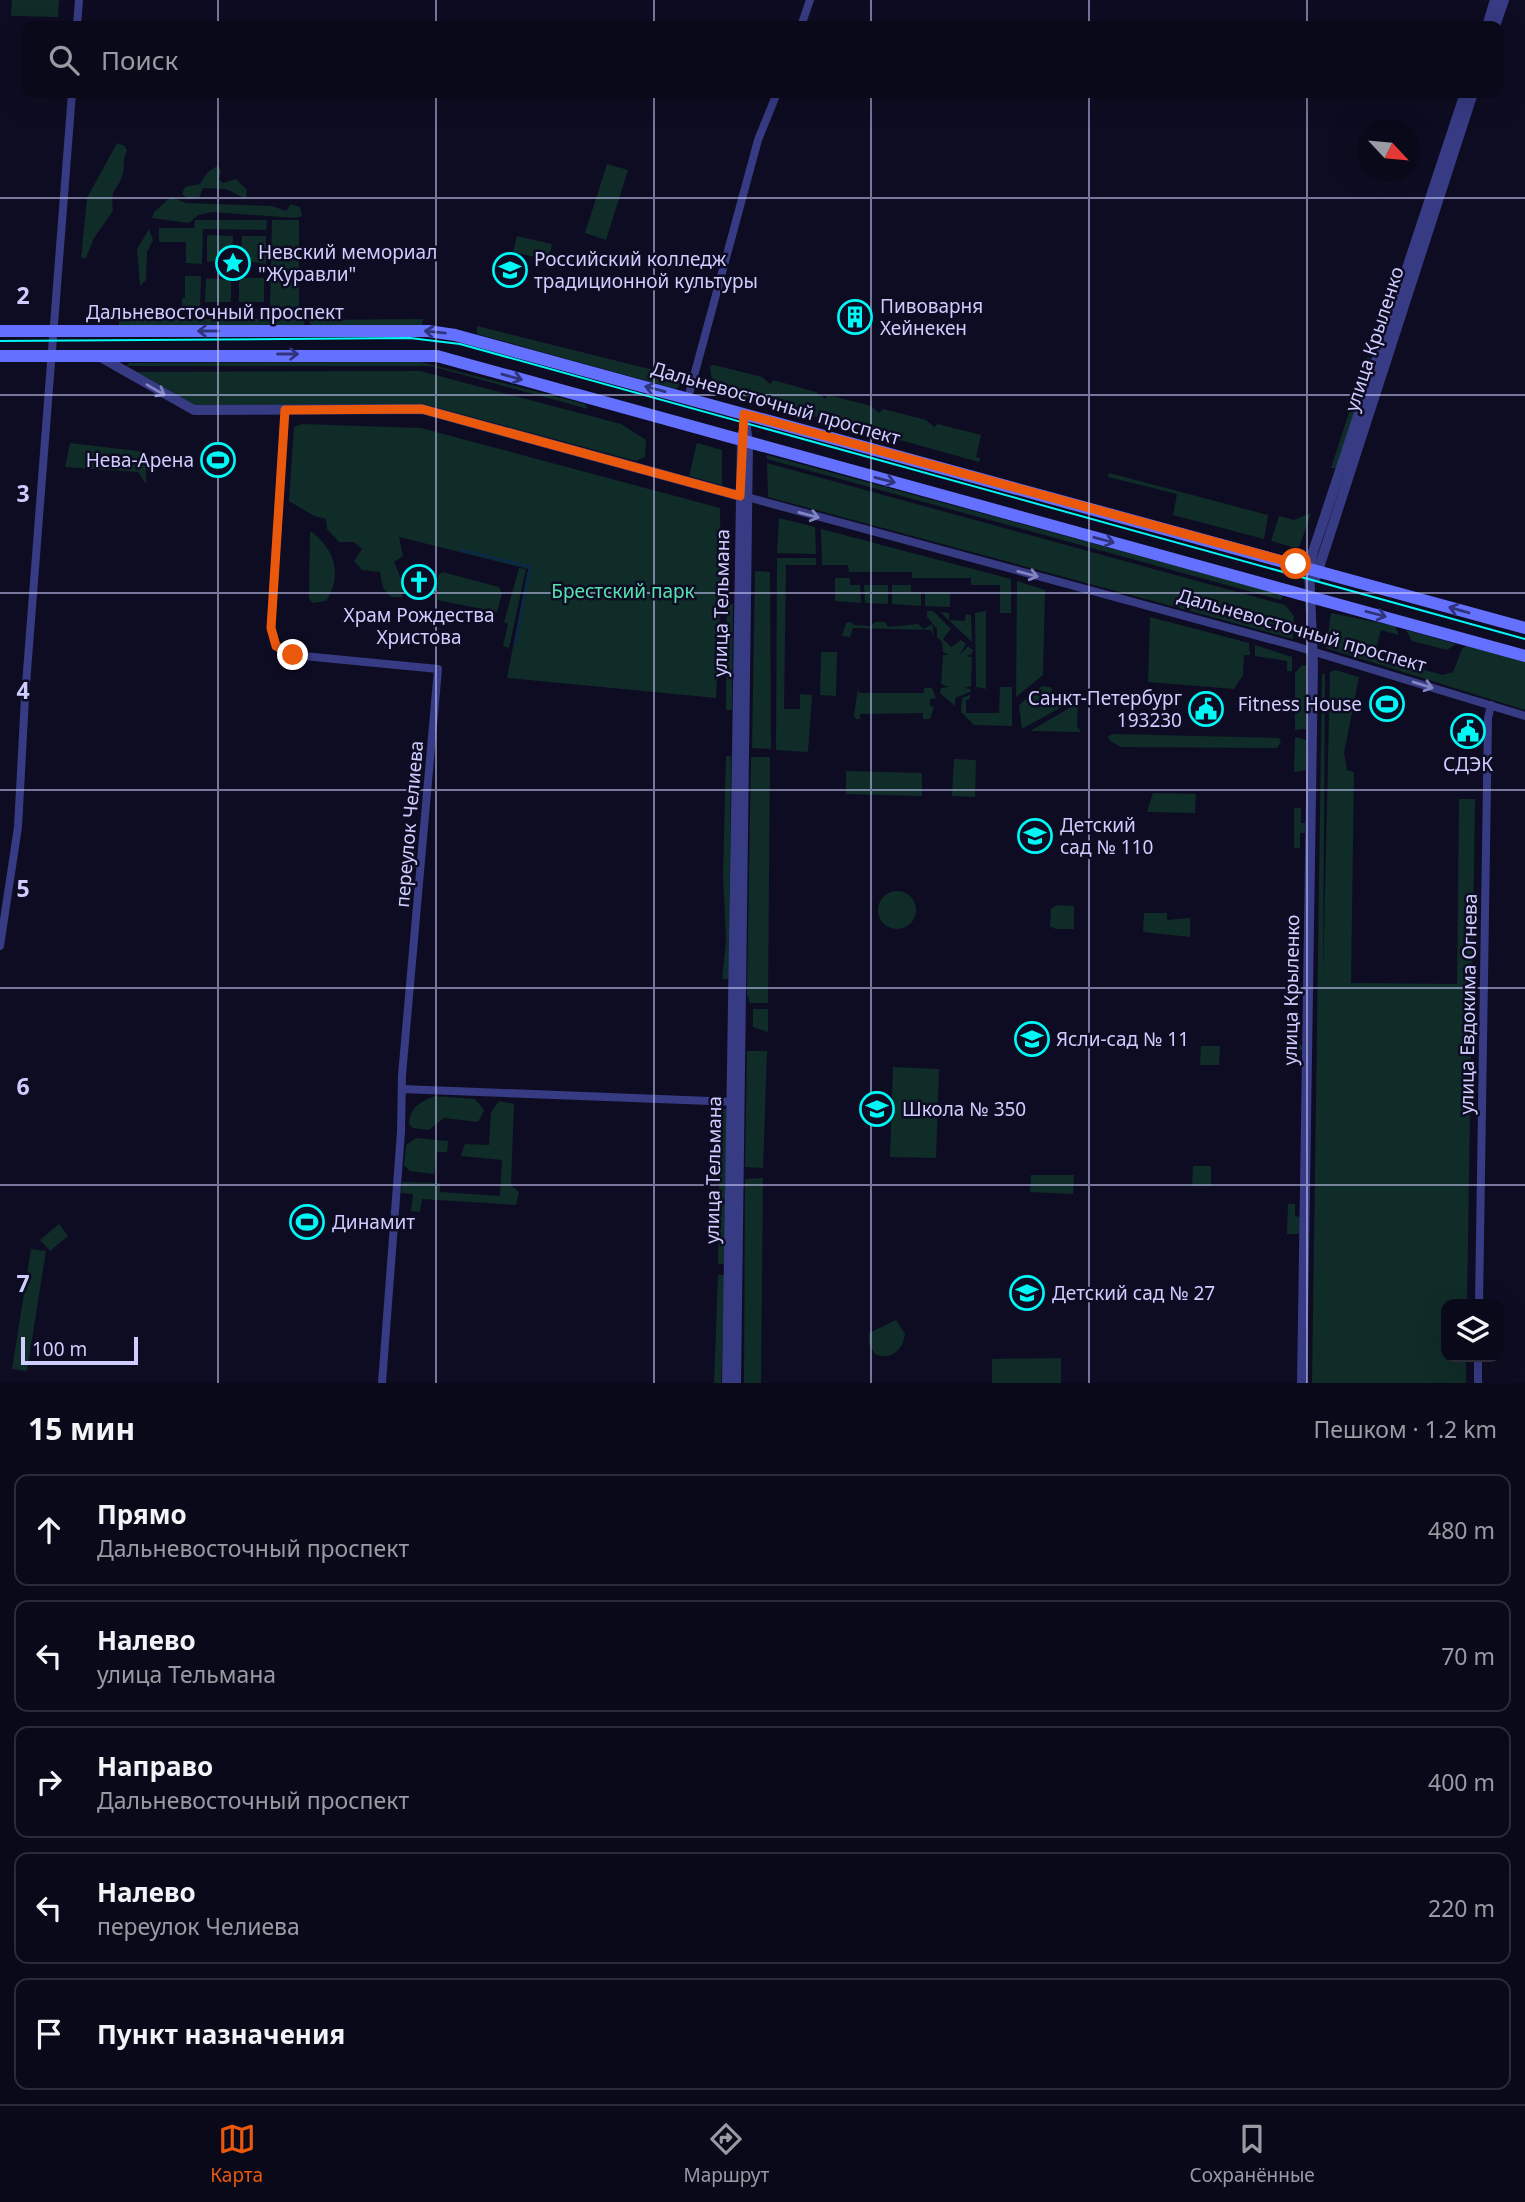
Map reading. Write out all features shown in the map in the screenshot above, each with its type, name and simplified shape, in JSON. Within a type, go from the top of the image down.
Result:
[{"type":"main road","name":"Дальневосточный проспект","points":[[0,331],[428,331],[470,338],[1525,628]]},
{"type":"main road","name":"Дальневосточный проспект","points":[[0,356],[423,354],[1525,656]]},
{"type":"street","points":[[77,21],[79,0]]},
{"type":"street","points":[[803,21],[810,0]]},
{"type":"street","points":[[1489,21],[1495,0]]},
{"type":"street","points":[[1497,21],[1504,0]]},
{"type":"street","points":[[0,946],[18,827],[24,697],[72,98]]},
{"type":"street","points":[[688,398],[755,150],[775,98]]},
{"type":"street","name":"улица Крыленко","points":[[1302,1383],[1310,597],[1314,570],[1463,98]]},
{"type":"street","name":"улица Крыленко","points":[[1314,570],[1471,98]]},
{"type":"street","name":"Дальневосточный проспект","points":[[97,355],[194,410],[422,409],[1311,650],[1525,716]]},
{"type":"street","name":"переулок Челиева","points":[[285,410],[271,628],[276,646],[293,655],[438,669],[402,1089],[382,1383]]},
{"type":"street","name":"улица Тельмана","points":[[736,1383],[736,1102],[744,414]]},
{"type":"street","name":"улица Евдокима Огнева","points":[[1479,1299],[1488,718],[1491,705]]},
{"type":"street","points":[[402,1089],[736,1102]]},
{"type":"street","name":"улица Тельмана","points":[[727,1383],[736,1102]]},
{"type":"street","points":[[1478,1362],[1478,1383]]},
{"type":"green space","points":[[12,0],[59,0],[58,17],[11,16]]},
{"type":"green space","points":[[117,143],[125,146],[127,151],[123,173],[114,193],[113,211],[94,238],[86,258],[81,258],[87,198]]},
{"type":"green space","points":[[607,164],[628,170],[606,240],[585,233]]},
{"type":"green space","points":[[217,166],[221,170],[219,180],[223,183],[236,179],[247,190],[246,199],[226,189],[203,188],[199,198],[188,199],[182,194],[185,187],[200,184],[208,172]]},
{"type":"green space","points":[[171,197],[186,203],[272,206],[286,211],[291,204],[300,207],[302,216],[296,218],[212,212],[198,215],[189,223],[152,218],[154,212]]},
{"type":"green space","points":[[195,220],[267,220],[266,230],[203,229],[202,264],[186,263],[186,242],[159,242],[159,228],[194,228]]},
{"type":"green space","points":[[272,220],[299,220],[299,307],[270,307]]},
{"type":"green space","points":[[149,229],[153,240],[147,252],[146,280],[140,286],[137,249]]},
{"type":"green space","points":[[207,235],[233,236],[232,260],[207,262]]},
{"type":"green space","points":[[242,236],[266,236],[266,264],[241,260]]},
{"type":"green space","points":[[517,236],[552,244],[548,260],[513,252]]},
{"type":"green space","points":[[185,276],[201,276],[200,306],[182,306],[182,298],[185,298]]},
{"type":"green space","points":[[206,278],[231,280],[231,302],[205,302]]},
{"type":"green space","points":[[243,278],[264,278],[264,302],[239,302],[239,281]]},
{"type":"green space","points":[[119,319],[305,319],[304,325],[119,325]]},
{"type":"green space","points":[[423,319],[422,325],[311,325],[309,322],[309,320]]},
{"type":"green space","points":[[477,326],[686,378],[676,389],[477,334]]},
{"type":"green space","points":[[1367,357],[1372,359],[1337,468],[1331,468]]},
{"type":"green space","points":[[421,362],[585,404],[588,409],[431,366],[126,366],[129,363]]},
{"type":"green space","points":[[710,366],[762,377],[770,384],[773,380],[816,392],[825,399],[828,395],[871,406],[879,413],[883,409],[926,420],[934,427],[938,424],[981,435],[976,457],[980,458],[979,462],[720,390],[712,382]]},
{"type":"green space","points":[[420,371],[621,424],[646,440],[645,457],[636,461],[424,404],[195,405],[137,372]]},
{"type":"green space","name":"Брестский парк","points":[[302,424],[421,428],[720,508],[721,589],[716,698],[507,678],[528,569],[399,537],[403,556],[394,562],[403,583],[402,597],[391,597],[383,588],[380,572],[362,570],[354,561],[362,549],[354,542],[339,542],[327,529],[326,519],[314,516],[289,501],[294,427]]},
{"type":"green space","points":[[70,443],[146,452],[146,484],[138,472],[65,467]]},
{"type":"green space","points":[[697,443],[722,450],[722,485],[689,476]]},
{"type":"green space","points":[[767,455],[1283,595],[1281,600],[767,459]]},
{"type":"green space","points":[[767,463],[1285,605],[1294,616],[1293,639],[768,497]]},
{"type":"green space","points":[[1109,473],[1268,515],[1264,539],[1173,515],[1177,494],[1108,477]]},
{"type":"green space","points":[[1311,513],[1300,545],[1296,548],[1271,541],[1279,516],[1294,520]]},
{"type":"green space","points":[[779,518],[815,527],[816,554],[777,553]]},
{"type":"green space","points":[[821,529],[1011,579],[1011,613],[1000,613],[1000,585],[971,585],[971,578],[912,578],[912,572],[849,572],[848,565],[822,565]]},
{"type":"green space","points":[[310,531],[331,554],[335,572],[331,592],[326,601],[313,603],[309,599]]},
{"type":"green space","points":[[777,558],[816,558],[816,565],[786,565],[784,709],[800,709],[800,694],[812,695],[808,752],[776,750]]},
{"type":"green space","points":[[519,568],[526,569],[509,648],[503,646],[508,624],[504,622]]},
{"type":"green space","points":[[755,571],[770,572],[771,749],[752,748]]},
{"type":"green space","points":[[442,572],[499,587],[502,594],[497,612],[437,600],[438,576]]},
{"type":"green space","points":[[835,578],[850,578],[850,585],[860,585],[861,603],[835,601]]},
{"type":"green space","points":[[1017,581],[1045,590],[1043,675],[1016,697]]},
{"type":"green space","points":[[864,585],[888,585],[888,604],[865,603]]},
{"type":"green space","points":[[892,585],[911,585],[911,592],[921,592],[921,606],[892,604]]},
{"type":"green space","points":[[925,592],[950,592],[950,607],[925,606]]},
{"type":"green space","points":[[727,604],[733,604],[732,710],[726,710]]},
{"type":"green space","points":[[927,611],[933,611],[951,629],[943,639],[951,647],[961,640],[966,644],[959,656],[968,646],[973,650],[972,654],[966,656],[972,657],[971,686],[964,688],[971,689],[970,692],[955,698],[955,706],[940,693],[941,688],[949,687],[941,684],[943,655],[949,655],[943,652],[937,629],[927,617]]},
{"type":"green space","points":[[986,611],[986,689],[976,687],[975,613]]},
{"type":"green space","points":[[940,612],[949,613],[949,620],[965,621],[966,614],[971,615],[972,642]]},
{"type":"green space","points":[[1331,613],[1395,626],[1399,635],[1381,630],[1374,656],[1443,675],[1453,672],[1462,649],[1466,646],[1525,662],[1525,710],[1326,648]]},
{"type":"green space","points":[[1150,617],[1249,643],[1250,655],[1244,655],[1243,675],[1234,689],[1148,682]]},
{"type":"green space","points":[[851,622],[854,625],[871,626],[875,622],[885,622],[888,627],[918,624],[924,629],[932,624],[934,636],[931,630],[853,628],[850,637],[842,636],[846,623]]},
{"type":"green space","points":[[1406,630],[1456,644],[1447,650],[1412,641]]},
{"type":"green space","points":[[1255,645],[1292,657],[1292,671],[1287,671],[1287,661],[1255,656]]},
{"type":"green space","points":[[821,652],[837,652],[836,696],[820,695]]},
{"type":"green space","points":[[1302,665],[1307,666],[1306,729],[1295,730],[1295,673]]},
{"type":"green space","points":[[1335,670],[1359,677],[1344,753],[1347,770],[1354,772],[1351,983],[1457,984],[1459,799],[1475,799],[1467,1299],[1441,1299],[1441,1362],[1466,1362],[1466,1383],[1312,1383],[1322,674],[1325,674],[1323,980],[1330,672]]},
{"type":"green space","points":[[1042,686],[1051,687],[1052,692],[1068,694],[1069,700],[1074,700],[1022,729],[1019,705]]},
{"type":"green space","points":[[1000,687],[1012,687],[1012,726],[974,725],[961,712],[962,698],[970,695],[970,699],[966,700],[966,713],[999,713]]},
{"type":"green space","points":[[858,688],[859,693],[924,693],[924,688],[932,688],[936,698],[930,699],[930,706],[934,707],[930,719],[923,719],[923,713],[860,714],[860,719],[856,719],[854,715]]},
{"type":"green space","points":[[1078,703],[1077,726],[1081,732],[1030,731]]},
{"type":"green space","points":[[1108,736],[1279,738],[1281,742],[1277,748],[1121,747],[1110,741]]},
{"type":"green space","points":[[1295,737],[1306,740],[1306,770],[1294,772]]},
{"type":"green space","points":[[726,756],[731,756],[729,979],[722,979],[726,941],[723,874]]},
{"type":"green space","points":[[751,757],[770,757],[768,1003],[750,1003],[747,994]]},
{"type":"green space","points":[[954,759],[976,760],[975,797],[952,796]]},
{"type":"green space","points":[[846,771],[922,773],[922,796],[846,794]]},
{"type":"green space","points":[[1153,793],[1196,794],[1195,813],[1147,812]]},
{"type":"green space","points":[[1294,808],[1301,808],[1301,823],[1305,823],[1305,833],[1300,833],[1300,848],[1294,848]]},
{"type":"green space","points":[[897,891],[910,897],[916,910],[910,923],[897,929],[884,923],[878,910],[884,897]]},
{"type":"green space","points":[[1057,905],[1074,906],[1074,929],[1056,929],[1050,926],[1051,909]]},
{"type":"green space","points":[[1144,913],[1167,913],[1167,920],[1190,918],[1190,937],[1143,932]]},
{"type":"green space","points":[[753,1009],[768,1009],[768,1032],[753,1027]]},
{"type":"green space","points":[[1290,1026],[1298,1026],[1298,1044],[1302,1045],[1302,1050],[1297,1051],[1297,1064],[1290,1064]]},
{"type":"green space","points":[[1201,1046],[1220,1046],[1219,1065],[1200,1065]]},
{"type":"green space","points":[[747,1051],[767,1051],[763,1168],[745,1167]]},
{"type":"green space","points":[[893,1067],[939,1069],[936,1158],[890,1157]]},
{"type":"green space","points":[[435,1096],[475,1099],[484,1110],[478,1122],[444,1118],[429,1130],[413,1128],[409,1124],[414,1109]]},
{"type":"green space","points":[[499,1101],[514,1104],[511,1185],[519,1192],[516,1205],[422,1199],[420,1212],[411,1211],[413,1194],[401,1193],[402,1182],[440,1183],[440,1192],[500,1196],[502,1160],[461,1156],[465,1144],[489,1145],[491,1112]]},
{"type":"green space","points":[[720,1106],[727,1110],[725,1264],[718,1264]]},
{"type":"green space","points":[[416,1138],[448,1141],[447,1152],[437,1152],[434,1174],[410,1171],[404,1165],[406,1145]]},
{"type":"green space","points":[[1193,1166],[1211,1166],[1211,1186],[1192,1186]]},
{"type":"green space","points":[[1031,1175],[1074,1175],[1073,1194],[1030,1192]]},
{"type":"green space","points":[[763,1178],[761,1383],[744,1383],[745,1179]]},
{"type":"green space","points":[[1288,1204],[1295,1204],[1295,1216],[1300,1217],[1299,1234],[1287,1234]]},
{"type":"green space","points":[[59,1224],[68,1236],[50,1251],[40,1240]]},
{"type":"green space","points":[[31,1249],[46,1251],[27,1371],[12,1369]]},
{"type":"green space","points":[[718,1275],[725,1275],[721,1383],[714,1383]]},
{"type":"green space","points":[[896,1320],[905,1334],[902,1345],[891,1355],[875,1354],[869,1344],[869,1333]]},
{"type":"green space","points":[[1061,1358],[1061,1383],[992,1383],[992,1359]]},
{"type":"waterway","points":[[461,550],[530,567],[515,645]]},
{"type":"tram line","points":[[0,341],[410,338],[460,344],[1525,639]]},
{"type":"place","name":"Невский мемориал \"Журавли\"","points":[[233,263]]},
{"type":"place","name":"Российский колледж традиционной культуры","points":[[510,270]]},
{"type":"place","name":"Пивоварня Хейнекен","points":[[855,317]]},
{"type":"place","name":"Нева-Арена","points":[[218,460]]},
{"type":"place","name":"Храм Рождества Христова","points":[[419,582]]},
{"type":"place","name":"Fitness House","points":[[1387,704]]},
{"type":"place","name":"Санкт-Петербург 193230","points":[[1206,709]]},
{"type":"place","name":"СДЭК","points":[[1468,731]]},
{"type":"place","name":"Детский сад № 110","points":[[1035,836]]},
{"type":"place","name":"Ясли-сад № 11","points":[[1032,1039]]},
{"type":"place","name":"Школа № 350","points":[[877,1109]]},
{"type":"place","name":"Динамит","points":[[307,1222]]},
{"type":"place","name":"Детский сад № 27","points":[[1027,1293]]},
{"type":"route","points":[[293,655],[276,646],[271,628],[285,410],[422,409],[740,496],[744,414],[1296,564]]}]
